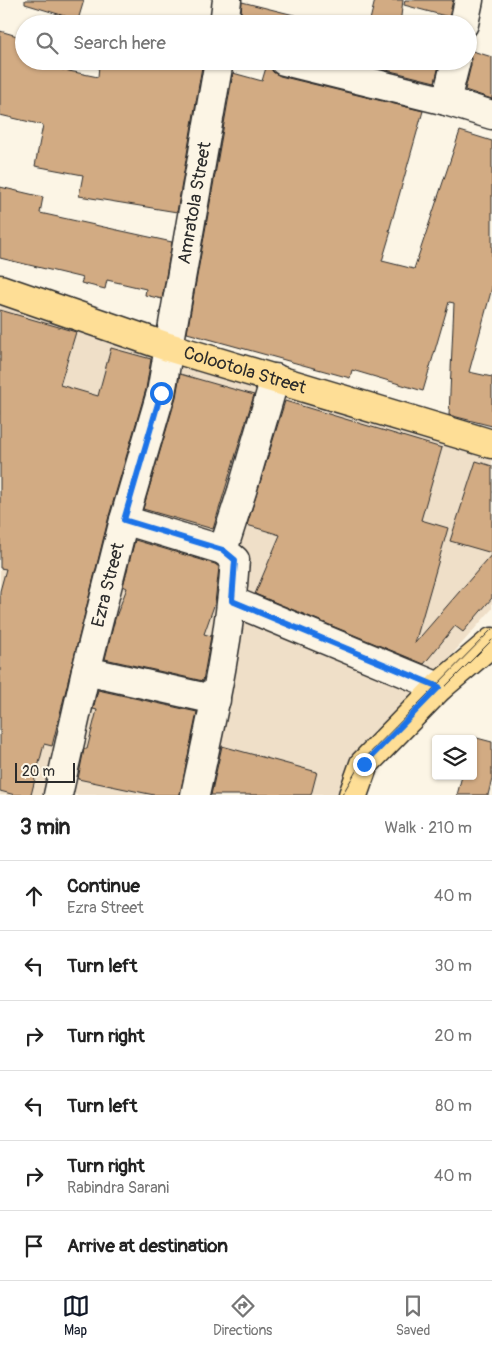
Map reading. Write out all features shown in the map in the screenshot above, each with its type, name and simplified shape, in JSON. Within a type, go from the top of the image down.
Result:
[{"type":"main road","name":"Colootola Street","points":[[0,289],[168,347],[492,444]]},
{"type":"main road","points":[[353,795],[364,764],[439,687],[492,642]]},
{"type":"street","points":[[225,15],[227,0]]},
{"type":"street","points":[[466,15],[469,0]]},
{"type":"street","name":"Amratola Street","points":[[168,347],[217,70]]},
{"type":"street","points":[[320,70],[492,115]]},
{"type":"street","points":[[446,102],[454,70]]},
{"type":"street","name":"Ezra Street","points":[[58,795],[86,671],[124,520],[161,393],[168,347]]},
{"type":"street","points":[[223,550],[275,378]]},
{"type":"street","points":[[124,520],[223,550],[235,560],[232,601],[216,700],[195,795]]},
{"type":"street","points":[[232,601],[439,687]]},
{"type":"street","points":[[86,671],[216,700]]},
{"type":"shaded area","points":[[0,304],[492,455],[492,609],[372,746],[356,795],[0,795]]},
{"type":"building","points":[[25,0],[84,0],[80,15],[61,15],[25,4]]},
{"type":"building","points":[[375,0],[403,0],[401,15],[371,15]]},
{"type":"building","points":[[405,0],[453,0],[449,15],[442,15],[404,5]]},
{"type":"building","points":[[242,2],[294,15],[241,15]]},
{"type":"building","points":[[0,31],[15,35],[15,70],[64,70],[98,77],[99,70],[201,70],[177,212],[79,196],[83,175],[35,166],[43,125],[0,115]]},
{"type":"building","points":[[477,52],[492,57],[492,99],[465,90],[470,70],[477,70]]},
{"type":"building","points":[[265,70],[272,70],[280,76],[423,111],[382,261],[414,269],[460,131],[492,141],[492,288],[469,372],[492,377],[492,426],[449,415],[454,303],[449,302],[423,391],[352,370],[350,378],[187,333],[233,73],[262,81]]},
{"type":"building","points":[[386,70],[438,70],[435,82]]},
{"type":"building","points":[[0,187],[43,197],[40,213],[172,242],[162,299],[145,295],[146,289],[107,280],[105,289],[81,283],[83,278],[0,258]]},
{"type":"building","points":[[0,310],[76,332],[60,385],[98,396],[111,348],[151,359],[146,389],[109,516],[52,746],[44,744],[31,795],[15,795],[0,791],[0,591],[6,569],[0,568]]},
{"type":"building","points":[[180,374],[254,395],[213,529],[143,509],[176,397]]},
{"type":"building","points":[[285,401],[442,448],[421,520],[448,528],[415,643],[492,554],[492,598],[463,632],[455,626],[424,664],[255,594],[280,535],[247,525]]},
{"type":"building","points":[[476,461],[492,466],[492,553],[450,541]]},
{"type":"building","points":[[135,540],[215,564],[219,567],[215,603],[204,634],[211,636],[203,681],[105,659],[115,619],[127,588],[123,586]]},
{"type":"building","points":[[98,690],[197,712],[180,795],[154,795],[78,779],[84,749],[87,749],[97,710],[93,709]]},
{"type":"building","points":[[477,738],[492,742],[492,779],[488,795],[457,795],[461,780],[477,780]]},
{"type":"building","points":[[222,746],[317,772],[311,795],[211,795]]},
{"type":"tram line","points":[[342,795],[362,761],[492,629]]},
{"type":"tram line","points":[[446,686],[492,640]]},
{"type":"route","points":[[161,393],[124,520],[223,550],[235,560],[232,601],[439,687],[364,764]]}]
